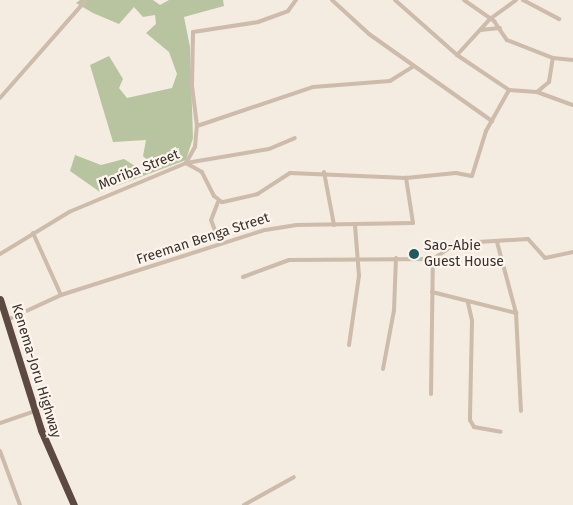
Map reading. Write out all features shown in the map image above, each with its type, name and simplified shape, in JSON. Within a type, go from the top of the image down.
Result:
[{"type":"highway","name":"Kenema-Joru Highway","points":[[0,299],[10,319],[34,411],[74,505]]},
{"type":"street","points":[[0,98],[86,0]]},
{"type":"street","points":[[220,243],[211,220],[218,202],[202,172],[186,162],[195,146],[197,126],[192,86],[193,32],[258,22],[288,11],[296,0]]},
{"type":"street","points":[[332,0],[414,66],[492,121]]},
{"type":"street","points":[[395,0],[458,55],[509,90],[537,92],[573,105]]},
{"type":"street","points":[[464,0],[501,28],[507,40],[553,58],[573,60]]},
{"type":"street","points":[[458,55],[490,18],[516,0]]},
{"type":"street","points":[[523,0],[559,19]]},
{"type":"street","points":[[480,30],[501,28]]},
{"type":"street","points":[[537,92],[549,82],[553,58]]},
{"type":"street","points":[[197,126],[313,86],[390,81],[414,66]]},
{"type":"street","points":[[218,202],[258,194],[290,173],[324,172],[406,178],[456,173],[469,178],[492,121],[509,90]]},
{"type":"street","name":"Moriba Street","points":[[0,254],[87,203],[186,162],[269,149],[295,138]]},
{"type":"street","points":[[324,172],[334,225]]},
{"type":"street","name":"Freeman Benga Street","points":[[10,319],[61,295],[220,243],[278,227],[412,223],[406,178]]},
{"type":"street","points":[[349,345],[359,258],[356,225]]},
{"type":"street","points":[[33,233],[61,295]]},
{"type":"street","points":[[243,277],[289,260],[359,258],[432,259],[457,245],[528,239],[545,258],[573,252]]},
{"type":"street","points":[[497,242],[516,314],[521,411]]},
{"type":"street","points":[[383,370],[394,310],[396,258]]},
{"type":"street","points":[[431,394],[432,259]]},
{"type":"street","points":[[432,292],[468,303],[516,314]]},
{"type":"street","points":[[468,303],[472,321],[470,420],[474,427],[501,432]]},
{"type":"street","points":[[0,423],[34,411]]},
{"type":"street","points":[[0,451],[20,505]]},
{"type":"street","points":[[244,505],[294,477]]},
{"type":"green space","points":[[80,0],[153,0],[160,5],[169,0],[223,0],[224,6],[184,17],[190,47],[193,138],[186,160],[100,192],[70,171],[75,155],[101,165],[124,159],[143,171],[149,162],[143,156],[146,140],[113,142],[90,65],[109,56],[123,79],[119,88],[127,98],[172,88],[177,74],[169,52],[146,33],[156,24],[155,15],[143,17],[134,7],[119,24],[93,13],[76,3]]},
{"type":"place","name":"Sao-Abie Guest House","points":[[414,254]]}]
